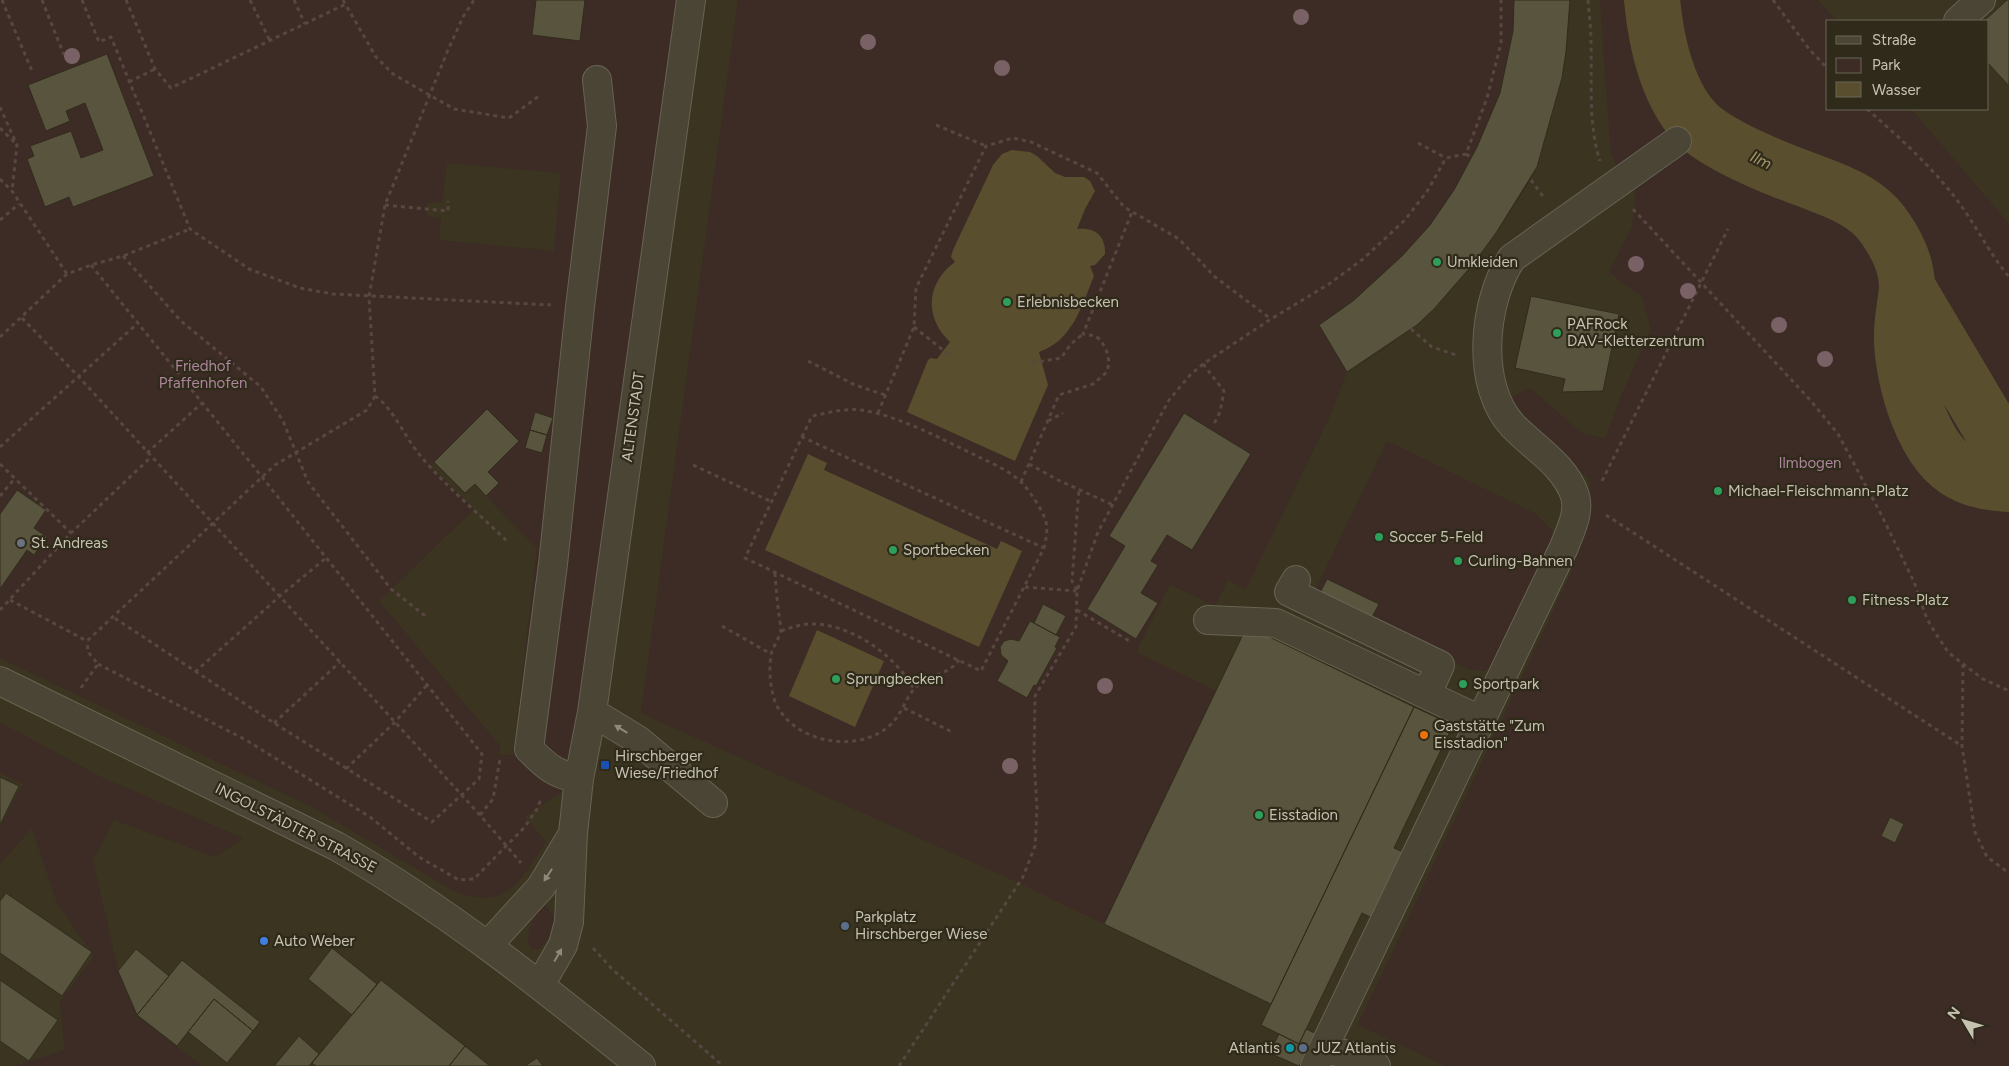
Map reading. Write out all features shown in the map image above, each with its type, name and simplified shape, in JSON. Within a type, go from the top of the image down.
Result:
[{"type":"street","name":"ALTENSTADT","points":[[540,985],[563,945],[569,922],[573,833],[566,775],[592,712],[691,0]]},
{"type":"street","points":[[1959,20],[1981,0]]},
{"type":"street","points":[[566,775],[547,767],[529,748],[553,564],[580,307],[602,126],[597,80]]},
{"type":"street","points":[[1376,1066],[1320,1056],[1482,721],[1583,506],[1556,465],[1511,424],[1502,410],[1490,380],[1488,365],[1489,326],[1495,296],[1507,265],[1512,258],[1677,141]]},
{"type":"street","points":[[1296,580],[1289,592],[1440,665],[1427,694]]},
{"type":"street","points":[[1208,620],[1276,623],[1482,721]]},
{"type":"street","name":"INGOLSTÄDTER STRASSE","points":[[0,682],[336,846],[385,874],[488,945],[641,1066]]},
{"type":"street","points":[[592,712],[638,740],[713,803]]},
{"type":"street","name":"ALTENSTADT","points":[[488,945],[541,887],[573,833]]},
{"type":"path","points":[[2,0],[32,71]]},
{"type":"path","points":[[42,0],[64,55]]},
{"type":"path","points":[[82,0],[99,42],[111,37],[190,229],[249,269],[300,288],[333,294],[580,307]]},
{"type":"path","points":[[126,0],[155,69],[171,88],[346,4]]},
{"type":"path","points":[[250,0],[270,41]]},
{"type":"path","points":[[294,0],[305,24]]},
{"type":"path","points":[[343,0],[376,57],[394,74],[454,109],[509,118],[539,96]]},
{"type":"path","points":[[87,641],[274,465],[367,410],[373,403],[375,396],[370,297],[384,205],[429,94],[463,17],[474,0]]},
{"type":"path","points":[[1466,154],[1487,98],[1502,43],[1501,0]]},
{"type":"path","points":[[1588,0],[1595,138],[1603,171],[1665,245],[1811,401],[1838,434],[1898,547],[1914,582],[1927,619],[1948,652],[1983,679],[2009,691]]},
{"type":"path","points":[[1773,0],[1809,49],[1826,67]]},
{"type":"path","points":[[129,82],[155,69]]},
{"type":"path","points":[[0,107],[17,145],[12,191]]},
{"type":"path","points":[[1868,110],[1919,157],[1956,199],[1983,237],[2000,266],[2009,276]]},
{"type":"path","points":[[936,125],[986,146],[1013,138],[1031,142],[1097,173],[1105,181],[1116,199],[1132,212],[1179,240],[1216,277],[1271,319]]},
{"type":"path","points":[[0,128],[17,145]]},
{"type":"path","points":[[1418,143],[1446,158],[1466,154],[1472,158]]},
{"type":"path","points":[[878,413],[914,327],[916,288],[986,146]]},
{"type":"path","points":[[898,1066],[1023,877],[1035,846],[1037,818],[1034,759],[1035,696],[1076,627],[1077,591],[1098,532],[1169,400],[1190,375],[1203,364],[1343,274],[1363,258],[1398,227],[1428,190],[1446,158]]},
{"type":"path","points":[[0,179],[12,191],[67,274]]},
{"type":"path","points":[[384,205],[448,211],[448,201]]},
{"type":"path","points":[[0,220],[19,204]]},
{"type":"path","points":[[1032,363],[1061,358],[1071,344],[1083,334],[1132,212]]},
{"type":"path","points":[[0,336],[22,318],[67,274],[123,256],[190,229]]},
{"type":"path","points":[[1728,229],[1701,284],[1583,506],[1962,746]]},
{"type":"path","points":[[123,256],[181,321],[261,387],[282,421],[308,482],[391,589],[428,618]]},
{"type":"path","points":[[91,265],[482,754],[479,779],[432,822],[274,723],[113,617]]},
{"type":"path","points":[[22,318],[78,376],[462,795],[507,845],[541,887]]},
{"type":"path","points":[[0,447],[138,323]]},
{"type":"path","points":[[914,327],[948,354]]},
{"type":"path","points":[[1411,330],[1432,347],[1488,365]]},
{"type":"path","points":[[1021,482],[1059,395],[1093,384],[1107,372],[1109,356],[1106,348],[1096,336],[1083,334]]},
{"type":"path","points":[[808,361],[855,385],[886,395]]},
{"type":"path","points":[[1203,364],[1224,391],[1220,412],[1213,426]]},
{"type":"path","points":[[375,396],[388,408],[402,431],[430,466],[507,541]]},
{"type":"path","points":[[148,453],[202,402]]},
{"type":"path","points":[[842,410],[878,413],[960,448],[1008,472],[1021,482],[1046,520],[1047,533],[1044,548],[981,671],[746,558],[802,437],[812,416],[842,410]]},
{"type":"path","points":[[1047,422],[1063,413]]},
{"type":"path","points":[[802,437],[1044,548]]},
{"type":"path","points":[[0,610],[71,533],[151,457]]},
{"type":"path","points":[[0,464],[71,533]]},
{"type":"path","points":[[1029,464],[1058,480],[1113,505]]},
{"type":"path","points":[[693,465],[772,502]]},
{"type":"path","points":[[0,496],[15,478]]},
{"type":"path","points":[[1077,591],[1072,582],[1079,488]]},
{"type":"path","points":[[195,672],[280,596],[326,558]]},
{"type":"path","points":[[774,572],[781,631],[771,654],[770,674],[773,693],[777,705],[788,719],[805,732],[832,741],[857,742],[874,737],[889,726],[904,708],[914,689],[932,676],[954,666],[959,660]]},
{"type":"path","points":[[1024,587],[1077,591]]},
{"type":"path","points":[[10,600],[87,641]]},
{"type":"path","points":[[1077,610],[1131,642]]},
{"type":"path","points":[[781,631],[808,624],[824,626],[853,635],[883,652],[897,664],[914,689]]},
{"type":"path","points":[[722,626],[733,630],[771,654]]},
{"type":"path","points":[[87,641],[88,652],[98,664],[246,740],[370,817],[419,857],[460,880],[474,879],[524,828],[537,809],[566,775]]},
{"type":"path","points":[[274,723],[340,662]]},
{"type":"path","points":[[65,714],[77,692],[98,664]]},
{"type":"path","points":[[1963,664],[1962,746],[1978,838],[1987,856],[2009,873]]},
{"type":"path","points":[[346,769],[395,722],[427,684]]},
{"type":"path","points":[[904,708],[952,732]]},
{"type":"path","points":[[480,815],[491,802],[495,793],[501,751]]},
{"type":"path","points":[[569,922],[612,969],[723,1066]]},
{"type":"green space","name":"Friedhof Pfaffenhofen","points":[[0,0],[691,0],[579,779],[525,817],[546,842],[528,869],[510,889],[500,895],[487,898],[454,891],[312,807],[0,658],[0,589],[27,550],[34,555],[34,528],[46,510],[17,490],[0,514]],"holes":[[[107,54],[154,176],[73,207],[69,197],[45,206],[27,160],[34,156],[31,146],[71,131],[81,158],[103,150],[85,103],[66,111],[70,122],[46,131],[28,85]],[[447,163],[561,173],[554,251],[439,240],[441,218],[426,216],[427,202],[442,203]],[[488,409],[519,441],[488,472],[499,483],[486,496],[537,548],[513,755],[498,755],[500,746],[379,601],[474,509],[430,466]],[[535,412],[552,418],[542,453],[525,447]]]},
{"type":"green space","points":[[738,0],[1570,0],[1562,78],[1537,167],[1531,180],[1496,233],[1474,263],[1423,320],[1385,348],[1347,372],[1328,420],[1246,589],[1228,580],[1215,606],[1170,584],[1136,652],[1216,691],[1104,924],[1019,883],[641,713]]},
{"type":"green space","name":"Ilmbogen","points":[[1600,0],[1818,0],[1835,20],[1826,20],[1826,110],[1912,110],[2009,224],[2009,1066],[1446,1066],[1358,1025],[1572,571],[1587,526],[1590,503],[1589,479],[1532,425],[1511,398],[1530,388],[1582,433],[1605,439],[1619,401],[1651,329],[1642,297],[1609,272],[1632,227],[1636,187],[1671,162],[1617,167],[1611,155]]},
{"type":"green space","points":[[1387,441],[1536,514],[1554,533],[1488,671],[1469,669],[1370,622],[1378,604],[1327,579],[1321,591],[1316,589]]},
{"type":"green space","points":[[0,722],[101,777],[243,838],[215,857],[114,820],[93,860],[118,971],[137,1015],[202,1066],[16,1066],[65,1050],[60,1002],[94,956],[57,903],[32,828],[0,864],[0,827],[23,784],[0,773]]},
{"type":"green space","points":[[543,903],[555,918],[548,939],[539,949],[532,949],[529,944],[529,932]]},
{"type":"water","name":"Erlebnisbecken","points":[[1012,150],[1030,152],[1055,173],[1065,177],[1084,177],[1090,181],[1095,191],[1077,229],[1094,231],[1104,242],[1105,248],[1105,254],[1095,265],[1090,266],[1094,276],[1080,311],[1068,331],[1051,347],[1039,352],[1048,385],[1015,461],[907,412],[928,360],[931,358],[937,359],[950,342],[942,333],[933,312],[932,301],[938,280],[945,270],[955,262],[951,257],[953,250],[993,165],[1002,154]]},
{"type":"water","name":"Sportbecken","points":[[808,454],[827,463],[824,470],[997,549],[1001,541],[1022,551],[979,647],[765,550]]},
{"type":"water","name":"Sprungbecken","points":[[817,630],[884,661],[855,727],[789,696]]},
{"type":"building","points":[[536,0],[585,0],[580,41],[532,35]]},
{"type":"building","points":[[1514,0],[1570,0],[1562,78],[1537,167],[1496,233],[1474,263],[1434,309],[1417,325],[1347,372],[1319,325],[1353,301],[1402,256],[1430,225],[1454,190],[1477,147],[1500,93],[1513,31]]},
{"type":"building","points":[[2009,0],[2009,86],[1989,64],[1989,20],[1985,20]]},
{"type":"building","points":[[107,54],[154,176],[73,207],[69,197],[45,207],[27,159],[34,156],[30,146],[71,131],[81,158],[103,150],[85,103],[66,111],[70,121],[46,131],[28,85]]},
{"type":"building","points":[[1531,296],[1619,314],[1603,391],[1562,392],[1565,379],[1515,368]]},
{"type":"building","points":[[487,409],[519,441],[488,472],[499,483],[486,496],[475,484],[465,493],[434,462]]},
{"type":"building","points":[[535,412],[553,418],[547,435],[530,430]]},
{"type":"building","points":[[1184,413],[1251,454],[1192,550],[1167,535],[1151,561],[1158,565],[1141,593],[1158,603],[1136,639],[1087,609],[1125,546],[1109,536]]},
{"type":"building","points":[[530,430],[547,435],[542,453],[525,448]]},
{"type":"building","name":"St. Andreas","points":[[17,490],[46,510],[34,528],[47,537],[34,555],[27,550],[0,589],[0,514]]},
{"type":"building","points":[[1327,579],[1379,604],[1371,619],[1319,595]]},
{"type":"building","points":[[1043,604],[1066,616],[1056,635],[1034,623]]},
{"type":"building","points":[[1030,621],[1060,637],[1055,647],[1057,648],[1036,686],[1034,685],[1027,698],[997,681],[1008,661],[1001,655],[1000,647],[1004,641],[1011,639],[1019,641]]},
{"type":"building","name":"Eisstadion","points":[[1247,626],[1414,707],[1271,1004],[1104,924]]},
{"type":"building","points":[[1414,707],[1453,725],[1394,848],[1403,852],[1372,918],[1362,913],[1299,1044],[1261,1025]]},
{"type":"building","points":[[0,777],[19,786],[0,825]]},
{"type":"building","points":[[1890,817],[1904,824],[1895,843],[1881,836]]},
{"type":"building","points":[[6,893],[92,952],[62,996],[0,953],[0,901]]},
{"type":"building","points":[[332,948],[377,984],[352,1015],[308,979]]},
{"type":"building","points":[[136,949],[169,976],[137,1015],[118,971]]},
{"type":"building","points":[[182,960],[260,1022],[253,1031],[214,999],[177,1046],[137,1015]]},
{"type":"building","points":[[0,980],[58,1020],[29,1061],[0,1041]]},
{"type":"building","points":[[381,980],[465,1046],[449,1066],[316,1066],[312,1063]]},
{"type":"building","points":[[214,999],[253,1031],[227,1063],[188,1032]]},
{"type":"building","name":"Atlantis","points":[[1306,1029],[1315,1033],[1299,1066],[1269,1053],[1279,1034],[1299,1044]]},
{"type":"building","points":[[299,1036],[319,1054],[309,1066],[274,1066]]},
{"type":"building","points":[[465,1046],[490,1066],[449,1066]]},
{"type":"building","points":[[537,1058],[543,1066],[525,1066]]},
{"type":"waterway","name":"Ilm","points":[[1652,0],[1657,34],[1672,86],[1680,102],[1701,128],[1725,144],[1753,158],[1851,198],[1870,211],[1885,228],[1894,241],[1907,279],[1902,327],[1903,356],[1911,394],[1926,433],[1948,463],[1962,473],[1984,481],[2009,484]]},
{"type":"waterway","name":"Ilm","points":[[1907,287],[1999,442],[2009,454]]},
{"type":"place","name":"Umkleiden","points":[[1437,262]]},
{"type":"place","name":"Erlebnisbecken","points":[[1007,302]]},
{"type":"place","name":"PAFRock DAV-Kletterzentrum","points":[[1557,333]]},
{"type":"place","name":"Michael-Fleischmann-Platz","points":[[1718,491]]},
{"type":"place","name":"Soccer 5-Feld","points":[[1379,537]]},
{"type":"place","name":"St. Andreas","points":[[21,543]]},
{"type":"place","name":"Sportbecken","points":[[893,550]]},
{"type":"place","name":"Curling-Bahnen","points":[[1458,561]]},
{"type":"place","name":"Fitness-Platz","points":[[1852,600]]},
{"type":"place","name":"Sprungbecken","points":[[836,679]]},
{"type":"place","name":"Sportpark","points":[[1463,684]]},
{"type":"place","name":"Gaststätte \"Zum Eisstadion\"","points":[[1424,735]]},
{"type":"place","name":"Hirschberger Wiese/Friedhof","points":[[605,765]]},
{"type":"place","name":"Eisstadion","points":[[1259,815]]},
{"type":"place","name":"Parkplatz Hirschberger Wiese","points":[[845,926]]},
{"type":"place","name":"Auto Weber","points":[[264,941]]},
{"type":"place","name":"Atlantis","points":[[1290,1048]]},
{"type":"place","name":"JUZ Atlantis","points":[[1303,1048]]}]
